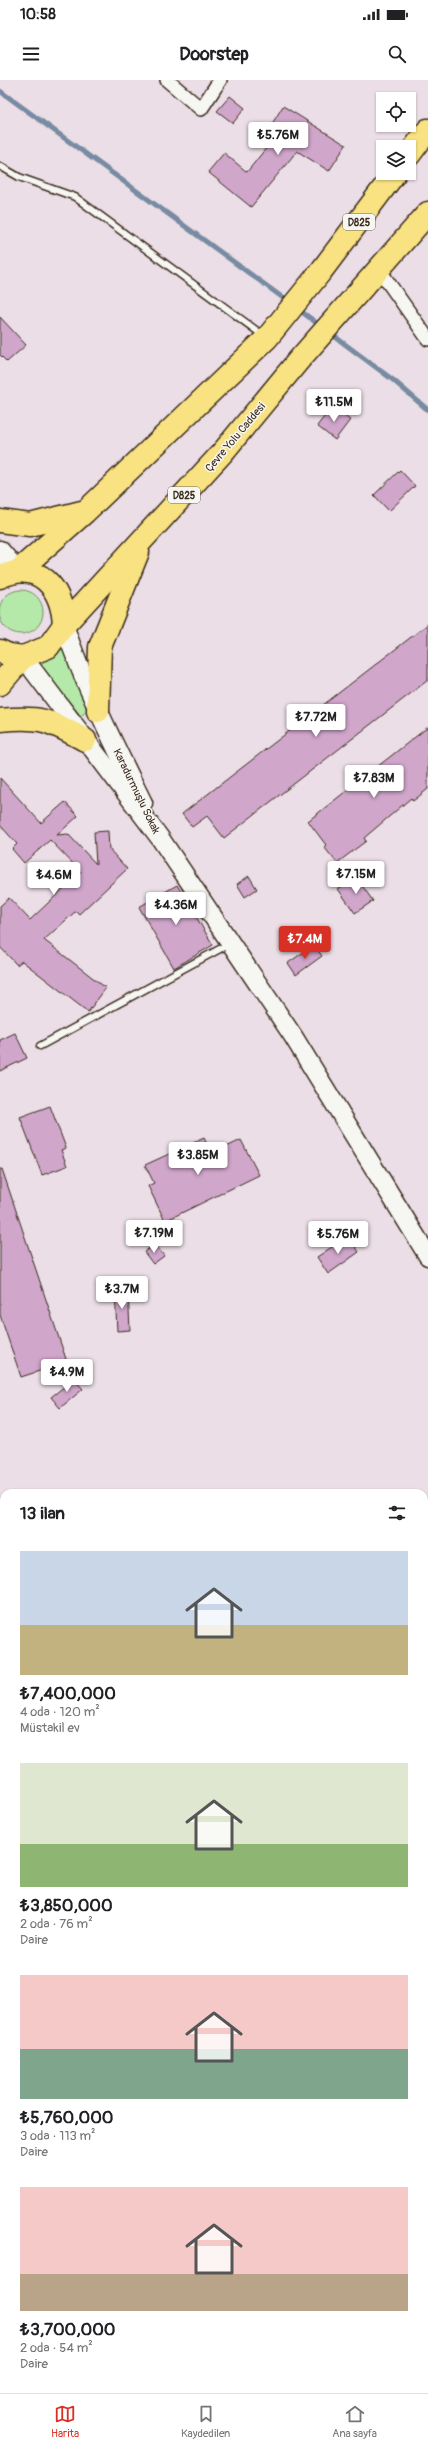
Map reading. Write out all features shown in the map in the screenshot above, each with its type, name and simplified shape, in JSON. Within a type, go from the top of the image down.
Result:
[{"type":"highway","points":[[416,146],[428,130]]},
{"type":"highway","name":"D825","points":[[9,574],[85,512],[267,338],[322,270],[390,180]]},
{"type":"highway","name":"Çevre Yolu Caddesi","points":[[0,684],[23,657],[48,647],[64,624],[223,452],[298,361],[378,268],[428,213]]},
{"type":"highway","points":[[0,520],[30,525],[85,512]]},
{"type":"highway","points":[[98,711],[100,647],[143,539]]},
{"type":"highway","points":[[9,574],[38,575],[50,584],[59,596],[64,624]]},
{"type":"highway","points":[[0,651],[9,655],[23,657]]},
{"type":"highway","points":[[0,720],[32,717],[53,722],[85,740]]},
{"type":"main road","points":[[0,550],[9,574]]},
{"type":"main road","name":"Karadurmuşlu Sokak","points":[[64,624],[78,667],[160,838]]},
{"type":"main road","name":"Karadurmuşlu Sokak","points":[[23,657],[160,838]]},
{"type":"main road","points":[[160,838],[293,1036],[428,1256]]},
{"type":"street","points":[[167,80],[202,109],[220,80]]},
{"type":"street","points":[[378,268],[428,339]]},
{"type":"lane","points":[[0,166],[19,176],[75,197],[267,338]]},
{"type":"lane","points":[[40,1046],[231,943]]},
{"type":"green space","points":[[25,590],[30,591],[37,596],[42,603],[42,621],[37,628],[30,633],[17,634],[12,633],[5,628],[0,621],[-1,608],[0,603],[5,596],[12,591]]},
{"type":"green space","points":[[62,643],[88,710],[81,716],[38,663]]},
{"type":"building","points":[[230,96],[245,108],[233,123],[217,111]]},
{"type":"building","points":[[283,106],[346,145],[329,171],[297,151],[251,207],[208,172],[224,153],[247,172],[275,137],[267,132]]},
{"type":"building","points":[[0,317],[26,345],[7,362],[0,355]]},
{"type":"building","points":[[332,407],[350,420],[335,440],[317,426]]},
{"type":"building","points":[[400,470],[415,486],[389,511],[374,495]]},
{"type":"building","points":[[428,624],[428,680],[224,838],[207,816],[192,827],[182,814]]},
{"type":"building","points":[[428,727],[428,789],[413,801],[411,798],[364,838],[366,841],[337,863],[324,847],[326,845],[308,821]]},
{"type":"building","points":[[0,778],[41,823],[65,802],[78,816],[57,835],[68,834],[96,864],[94,832],[108,831],[109,849],[127,869],[79,914],[76,911],[44,940],[106,988],[88,1012],[22,961],[17,965],[0,947],[0,906],[9,898],[30,920],[81,872],[50,840],[24,863],[12,849],[17,844],[0,825]]},
{"type":"building","points":[[249,876],[257,889],[245,897],[237,884]]},
{"type":"building","points":[[356,877],[373,901],[355,913],[338,889]]},
{"type":"building","points":[[177,885],[213,945],[174,968],[139,907]]},
{"type":"building","points":[[314,945],[322,956],[296,975],[288,963]]},
{"type":"building","points":[[15,1033],[27,1058],[0,1071],[0,1040]]},
{"type":"building","points":[[50,1106],[66,1148],[61,1150],[67,1166],[42,1175],[20,1117]]},
{"type":"building","points":[[204,1138],[212,1154],[241,1140],[259,1175],[165,1221],[148,1186],[154,1183],[145,1165]]},
{"type":"building","points":[[0,1169],[2,1169],[67,1362],[21,1377],[0,1315]]},
{"type":"building","points":[[348,1236],[359,1252],[328,1274],[317,1257]]},
{"type":"building","points":[[155,1244],[164,1256],[153,1264],[144,1252]]},
{"type":"building","points":[[128,1290],[130,1330],[117,1331],[115,1291]]},
{"type":"building","points":[[74,1379],[83,1389],[60,1408],[51,1397]]},
{"type":"waterway","points":[[0,91],[290,303]]},
{"type":"waterway","points":[[298,309],[322,327]]},
{"type":"waterway","points":[[330,333],[393,380],[428,410]]}]
